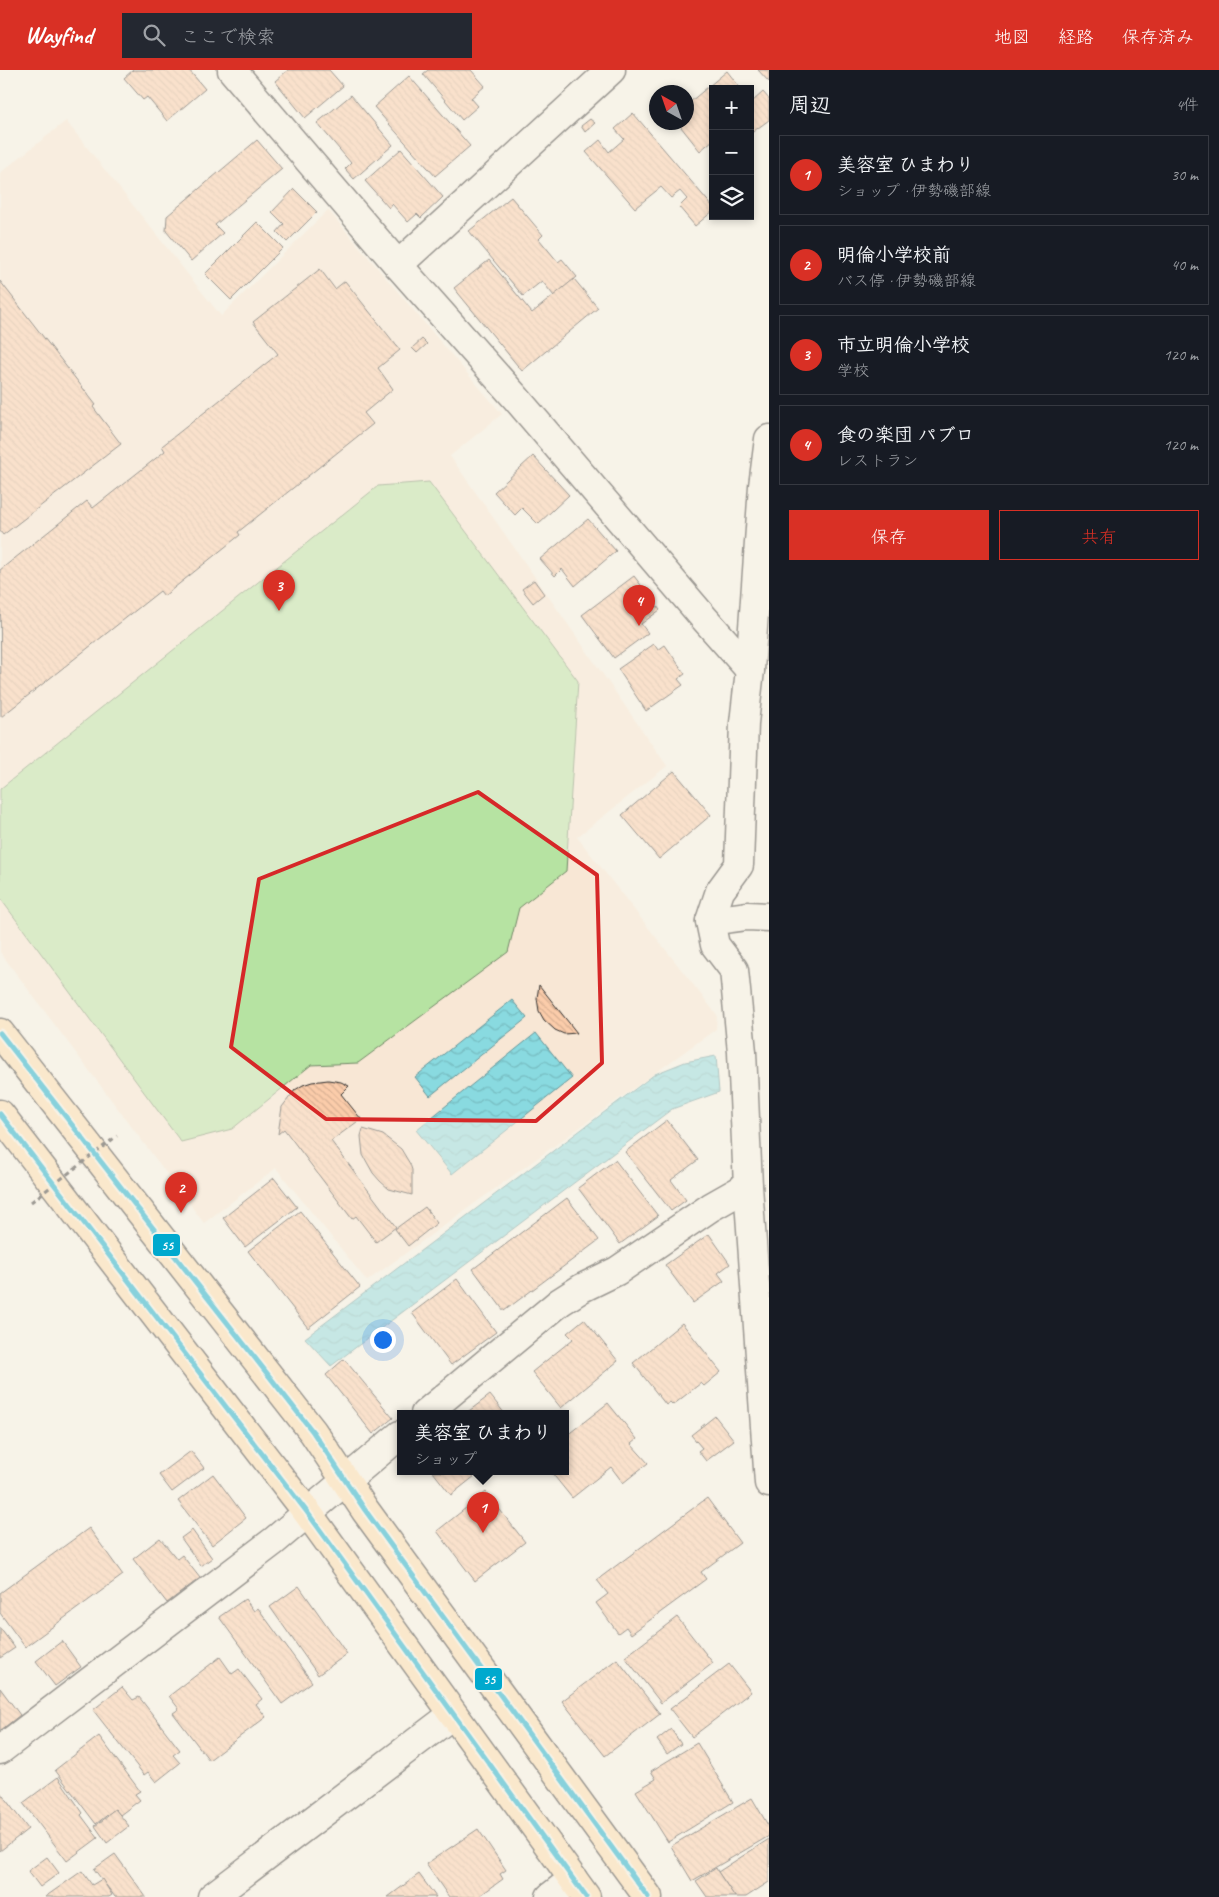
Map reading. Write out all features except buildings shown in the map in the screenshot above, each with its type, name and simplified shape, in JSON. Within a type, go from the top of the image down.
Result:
[{"type":"main road","points":[[0,1033],[313,1432],[365,1510],[648,1897]]},
{"type":"main road","points":[[0,1114],[307,1512],[452,1715],[580,1888]]},
{"type":"street","points":[[232,70],[750,670]]},
{"type":"street","points":[[398,264],[611,70]]},
{"type":"street","points":[[769,439],[763,486],[750,670],[744,723],[739,866],[720,891],[710,921],[714,945],[734,970],[742,1052],[748,1186],[769,1483]]},
{"type":"street","points":[[710,921],[758,917]]},
{"type":"street","points":[[430,1410],[560,1302],[582,1288],[617,1271],[711,1207],[748,1186]]},
{"type":"street","points":[[0,1750],[274,1542],[397,1438]]},
{"type":"street","points":[[212,1897],[452,1715]]},
{"type":"street","points":[[550,1897],[580,1888]]},
{"type":"path","points":[[31,1202],[117,1136]]},
{"type":"highlighted area","points":[[478,792],[597,875],[602,1063],[536,1121],[326,1119],[231,1047],[259,879]]},
{"type":"shaded area","points":[[66,121],[221,316],[328,210],[502,414],[450,456],[667,766],[577,837],[717,1015],[716,1029],[367,1281],[276,1168],[204,1223],[0,952],[0,173]]},
{"type":"green space","points":[[429,482],[578,681],[566,871],[519,908],[508,952],[358,1063],[311,1065],[232,1129],[181,1142],[0,898],[0,789],[378,486]]},
{"type":"water","points":[[512,1000],[527,1018],[430,1096],[415,1077]]},
{"type":"water","points":[[536,1033],[572,1078],[452,1174],[416,1130]]},
{"type":"water","points":[[716,1056],[719,1092],[672,1109],[331,1366],[305,1338],[655,1074],[685,1062]]},
{"type":"transit line","name":"55","points":[[0,1033],[313,1432],[365,1510],[648,1897]]},
{"type":"transit line","name":"55","points":[[0,1114],[307,1512],[586,1897]]},
{"type":"place","name":"市立明倫小学校","points":[[279,611]]},
{"type":"place","name":"食の楽団 パブロ","points":[[639,626]]},
{"type":"place","name":"明倫小学校前","points":[[181,1213]]},
{"type":"place","name":"美容室 ひまわり","points":[[483,1533]]}]
